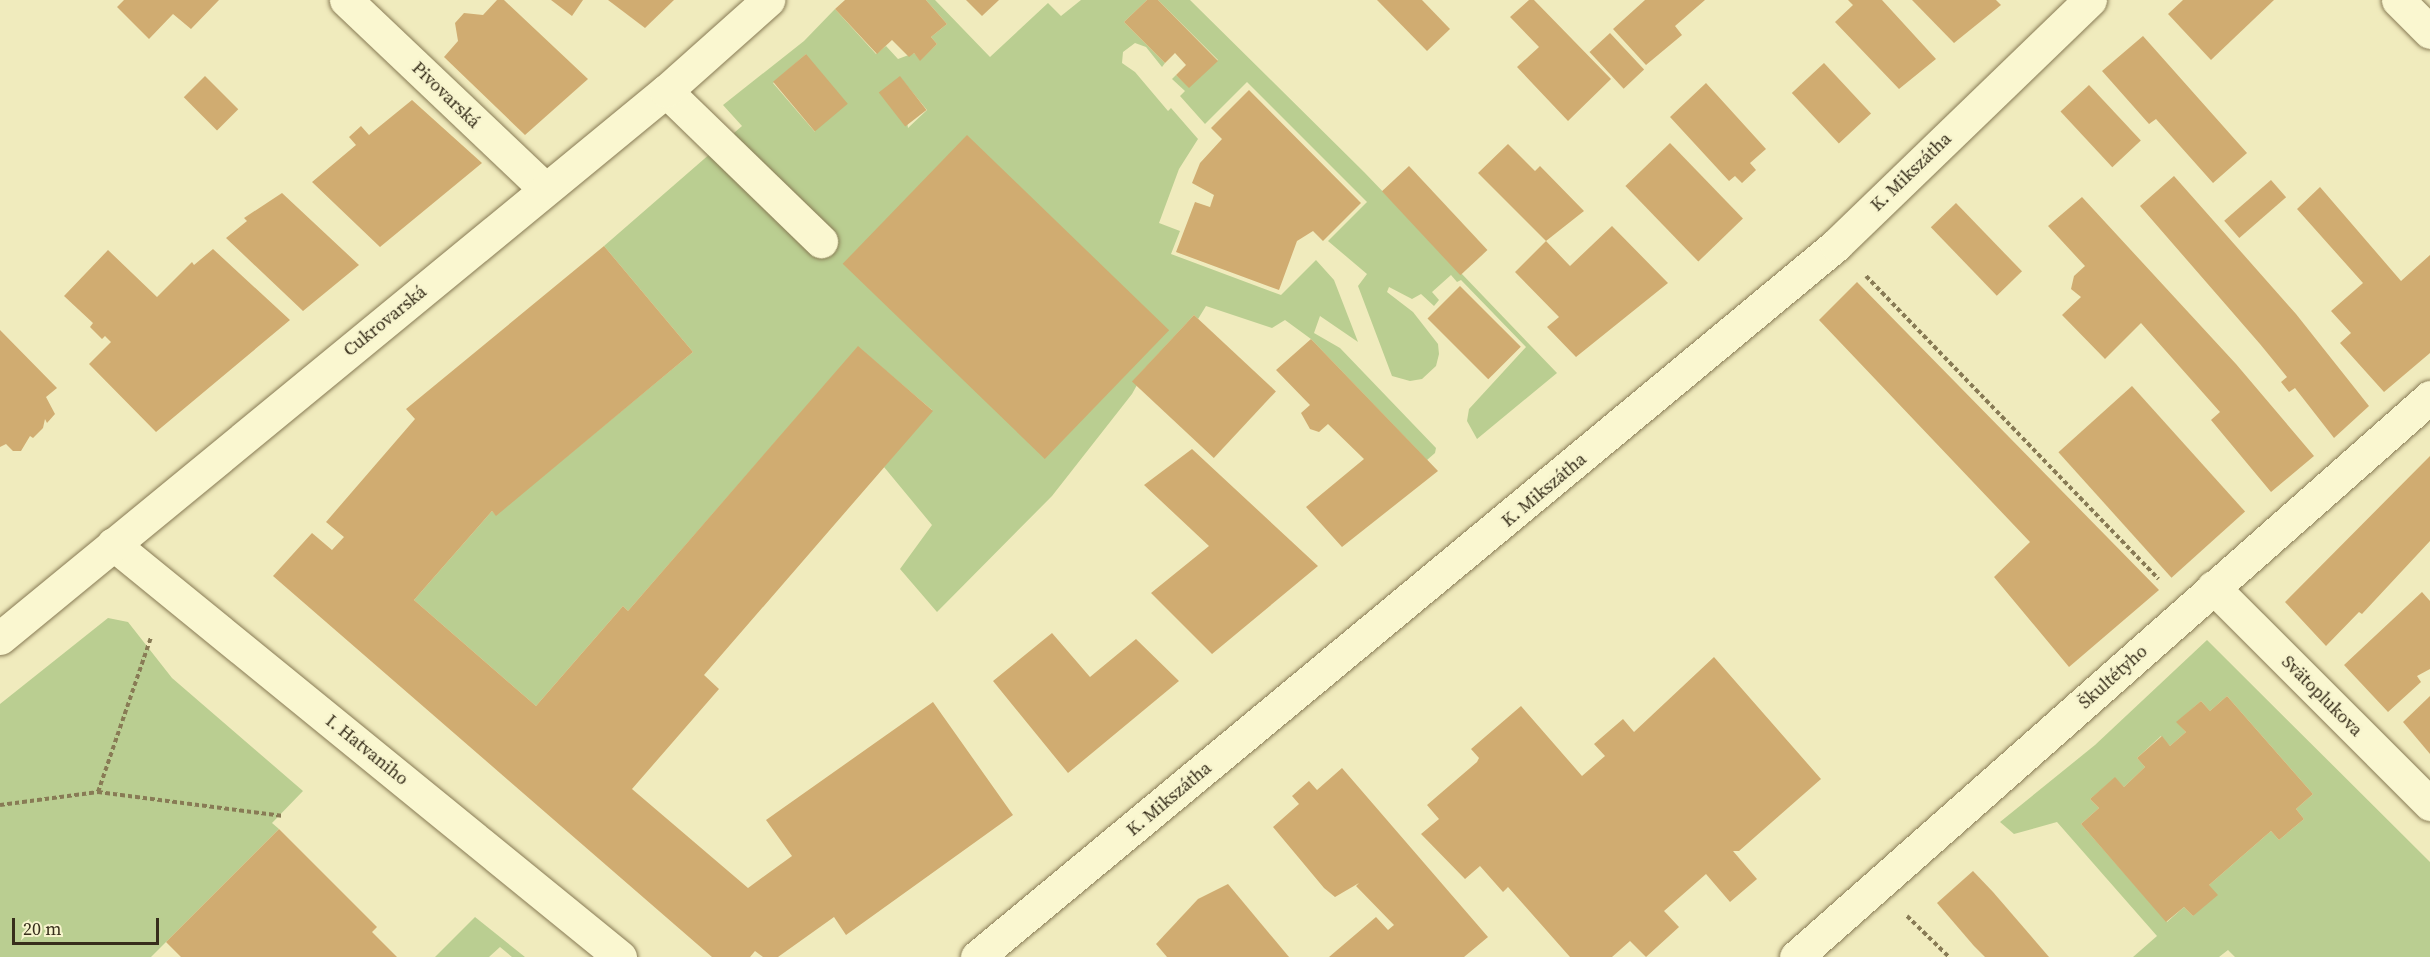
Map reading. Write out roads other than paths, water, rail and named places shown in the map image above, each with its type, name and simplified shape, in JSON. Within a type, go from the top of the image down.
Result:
[{"type":"street","name":"Pivovarská","points":[[346,0],[545,189]]},
{"type":"street","name":"Cukrovarská","points":[[0,638],[666,91],[768,0]]},
{"type":"street","name":"K. Mikszátha","points":[[977,957],[1836,245],[2090,0]]},
{"type":"street","points":[[2398,0],[2430,32]]},
{"type":"street","points":[[666,91],[821,241]]},
{"type":"street","name":"Škultétyho","points":[[1796,957],[2430,396]]},
{"type":"street","name":"I. Hatvaniho","points":[[113,544],[620,957]]},
{"type":"street","name":"Svätoplukova","points":[[2213,587],[2430,804]]}]
